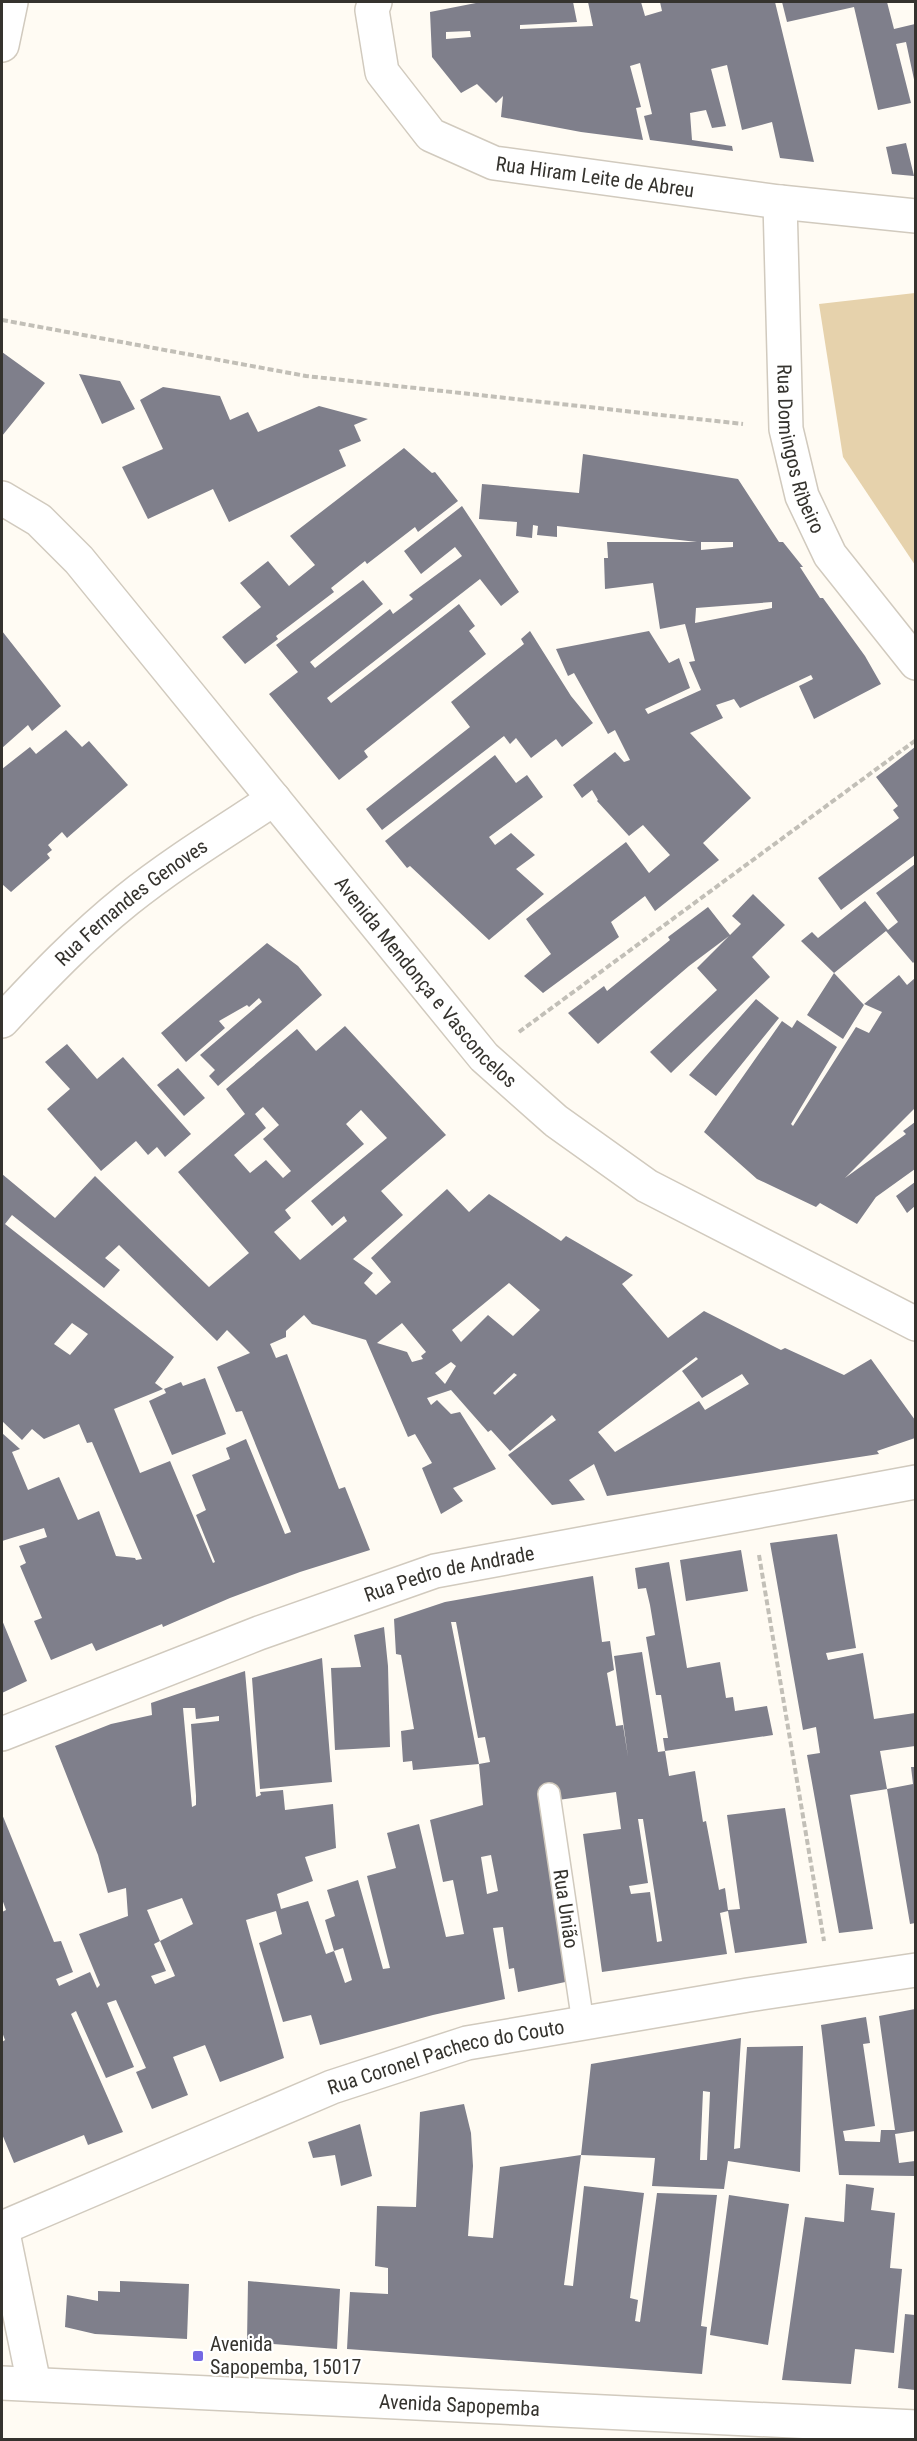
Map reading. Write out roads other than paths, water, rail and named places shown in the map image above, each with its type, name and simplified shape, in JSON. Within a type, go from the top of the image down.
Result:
[{"type":"street","points":[[2,45],[11,2]]},
{"type":"street","name":"Rua Hiram Leite de Abreu","points":[[375,2],[372,10],[382,72],[431,135],[494,163],[780,202],[915,216]]},
{"type":"street","name":"Rua Domingos Ribeiro","points":[[780,202],[786,429],[802,496],[830,555],[913,656]]},
{"type":"street","name":"Avenida Mendonça e Vasconcelos","points":[[2,498],[39,520],[79,560],[484,1057],[556,1122],[646,1186],[915,1324]]},
{"type":"street","name":"Rua Fernandes Genoves","points":[[2,1022],[59,961],[126,901],[188,855],[274,799]]},
{"type":"street","name":"Rua Pedro de Andrade","points":[[2,1734],[259,1633],[435,1570],[915,1482]]},
{"type":"street","name":"Rua Coronel Pacheco do Couto","points":[[2,2228],[332,2087],[467,2043],[748,1995],[915,1970]]},
{"type":"street","points":[[2,2228],[34,2384]]},
{"type":"street","name":"Avenida Sapopemba","points":[[2,2383],[915,2427]]},
{"type":"lane","name":"Rua União","points":[[549,1794],[582,2023]]},
{"type":"place","name":"Avenida Sapopemba, 15017","points":[[198,2356]]}]
